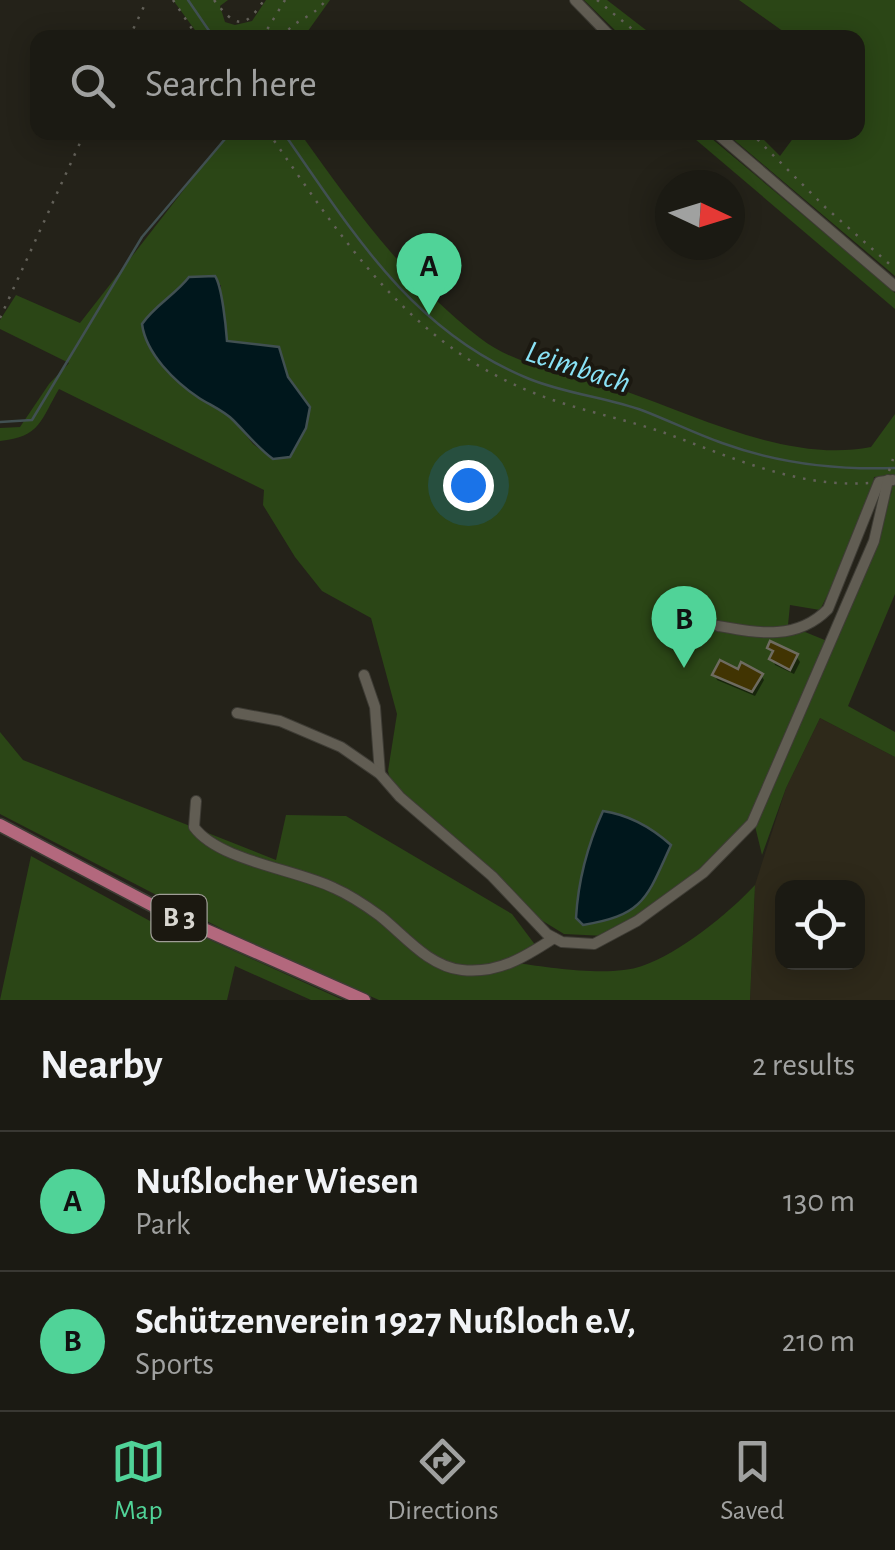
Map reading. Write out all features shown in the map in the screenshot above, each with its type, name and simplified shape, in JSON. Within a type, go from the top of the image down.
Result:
[{"type":"main road","name":"B 3","points":[[0,825],[164,911],[364,1000]]},
{"type":"street","points":[[575,0],[604,30]]},
{"type":"street","points":[[724,140],[895,286]]},
{"type":"street","points":[[718,626],[763,634],[816,621],[828,609],[888,479]]},
{"type":"street","points":[[237,713],[307,730],[342,747],[380,774],[400,797],[492,876],[554,938],[594,944],[624,929],[704,873],[752,822],[874,541],[888,479]]},
{"type":"street","points":[[364,675],[375,707],[380,774]]},
{"type":"street","points":[[196,801],[194,827],[213,844],[334,888],[376,913],[426,954],[450,968],[496,969],[554,938]]},
{"type":"path","points":[[132,30],[148,0]]},
{"type":"path","points":[[172,0],[193,30]]},
{"type":"path","points":[[214,0],[226,16],[241,23],[248,21],[264,0]]},
{"type":"path","points":[[267,30],[285,0]]},
{"type":"path","points":[[287,30],[290,24],[314,16],[326,0]]},
{"type":"path","points":[[597,0],[633,30]]},
{"type":"path","points":[[0,318],[81,140]]},
{"type":"path","points":[[274,140],[381,286],[439,341],[497,375],[563,404],[635,422],[753,466],[847,484],[888,479],[894,459]]},
{"type":"path","points":[[758,140],[824,207],[895,269]]},
{"type":"shaded area","points":[[820,718],[895,757],[895,1000],[750,1000],[755,885],[786,788]]},
{"type":"green space","points":[[173,0],[228,0],[220,6],[225,22],[235,25],[252,21],[266,0],[330,0],[309,30],[195,30]]},
{"type":"green space","points":[[584,0],[607,0],[646,30],[615,30]]},
{"type":"green space","points":[[739,0],[895,0],[895,276],[734,140],[764,140],[780,156],[792,140],[865,140],[865,30],[781,30]]},
{"type":"green space","points":[[223,140],[305,140],[405,268],[453,316],[512,357],[604,384],[744,434],[808,448],[871,447],[895,414],[895,594],[848,706],[895,732],[895,757],[820,718],[786,788],[762,855],[755,826],[651,908],[605,936],[564,934],[533,915],[391,783],[388,771],[397,714],[371,618],[322,591],[295,557],[263,505],[264,490],[59,389],[32,431],[0,441],[0,428],[20,427],[49,384],[69,363],[0,329],[0,320],[16,295],[80,323]],"holes":[[[221,285],[226,341],[279,347],[288,377],[310,408],[273,459],[253,444],[232,418],[184,387],[150,350],[151,312],[176,293]],[[891,476],[892,491],[832,643],[788,625],[790,605],[820,610],[860,528],[874,477]]]},
{"type":"green space","points":[[696,140],[713,140],[895,293],[895,309],[745,181],[745,170],[732,170]]},
{"type":"green space","points":[[0,732],[23,760],[276,860],[286,815],[346,816],[512,914],[539,950],[518,963],[598,971],[642,966],[703,932],[755,885],[750,1000],[379,1000],[253,945],[0,814]]},
{"type":"green space","points":[[31,856],[183,939],[188,930],[343,1000],[311,1000],[235,966],[227,1000],[0,1000]]},
{"type":"water","points":[[215,276],[222,297],[227,341],[279,347],[288,377],[310,407],[306,428],[290,457],[273,459],[229,417],[181,384],[149,346],[142,324],[153,311],[189,277]]},
{"type":"water","points":[[603,811],[640,823],[671,845],[641,901],[620,916],[583,925],[576,918],[579,891],[588,850]]},
{"type":"building","points":[[690,610],[694,626],[690,627],[691,634],[677,637],[672,615]]},
{"type":"building","points":[[770,641],[798,654],[790,670],[769,659],[773,651],[767,648]]},
{"type":"building","points":[[720,660],[738,669],[741,662],[763,674],[752,692],[712,675]]},
{"type":"waterway","name":"Leimbach","points":[[188,0],[209,30]]},
{"type":"waterway","points":[[0,422],[32,420],[142,237],[224,140]]},
{"type":"waterway","name":"Leimbach","points":[[289,140],[387,274],[417,305],[486,358],[541,383],[630,406],[764,456],[829,466],[895,468]]},
{"type":"place","name":"Nußlocher Wiesen","points":[[429,315]]},
{"type":"place","name":"Schützenverein 1927 Nußloch e.V,","points":[[684,668]]}]
